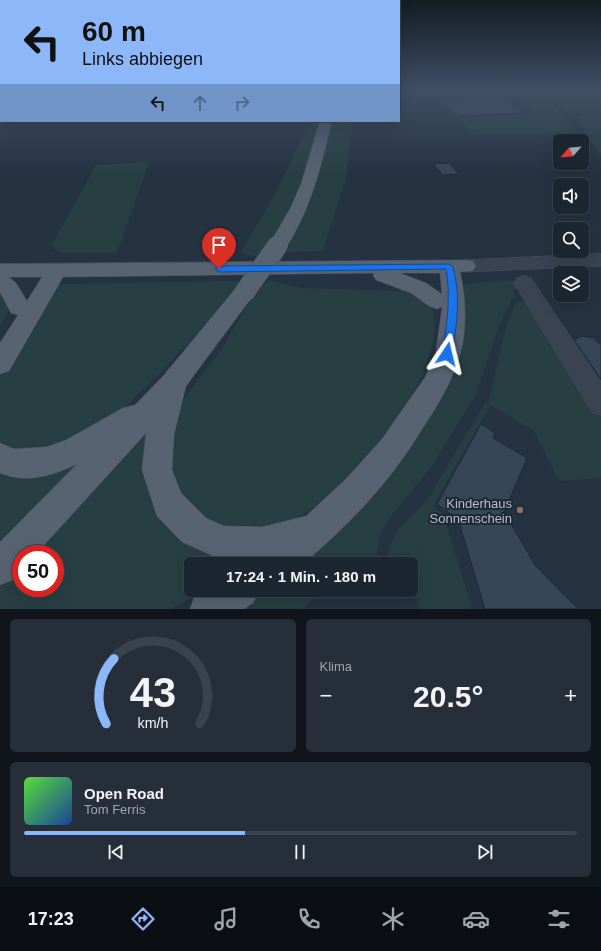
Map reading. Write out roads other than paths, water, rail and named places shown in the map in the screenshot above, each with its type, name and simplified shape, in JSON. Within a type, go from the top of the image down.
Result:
[{"type":"main road","points":[[0,567],[164,394],[244,293],[278,245],[299,207],[309,184],[326,122]]},
{"type":"main road","points":[[355,267],[411,283],[426,291],[437,301]]},
{"type":"main road","points":[[0,271],[448,267]]},
{"type":"main road","points":[[448,267],[434,280],[437,301],[451,331]]},
{"type":"main road","points":[[284,557],[316,531],[362,486],[407,431],[439,377],[447,354],[451,331],[454,288],[448,267]]},
{"type":"main road","points":[[0,336],[19,307],[39,282],[57,270]]},
{"type":"main road","points":[[0,364],[57,270]]},
{"type":"main road","points":[[0,281],[9,288],[19,307]]},
{"type":"main road","points":[[0,458],[14,464],[46,462],[81,449],[164,394]]},
{"type":"main road","points":[[164,394],[157,470],[169,504],[194,530],[223,543],[262,544],[316,531]]},
{"type":"main road","points":[[209,609],[229,597]]},
{"type":"street","points":[[448,267],[601,260]]},
{"type":"street","points":[[524,283],[601,404]]},
{"type":"place","name":"Kinderhaus Sonnenschein","points":[[520,510]]}]
